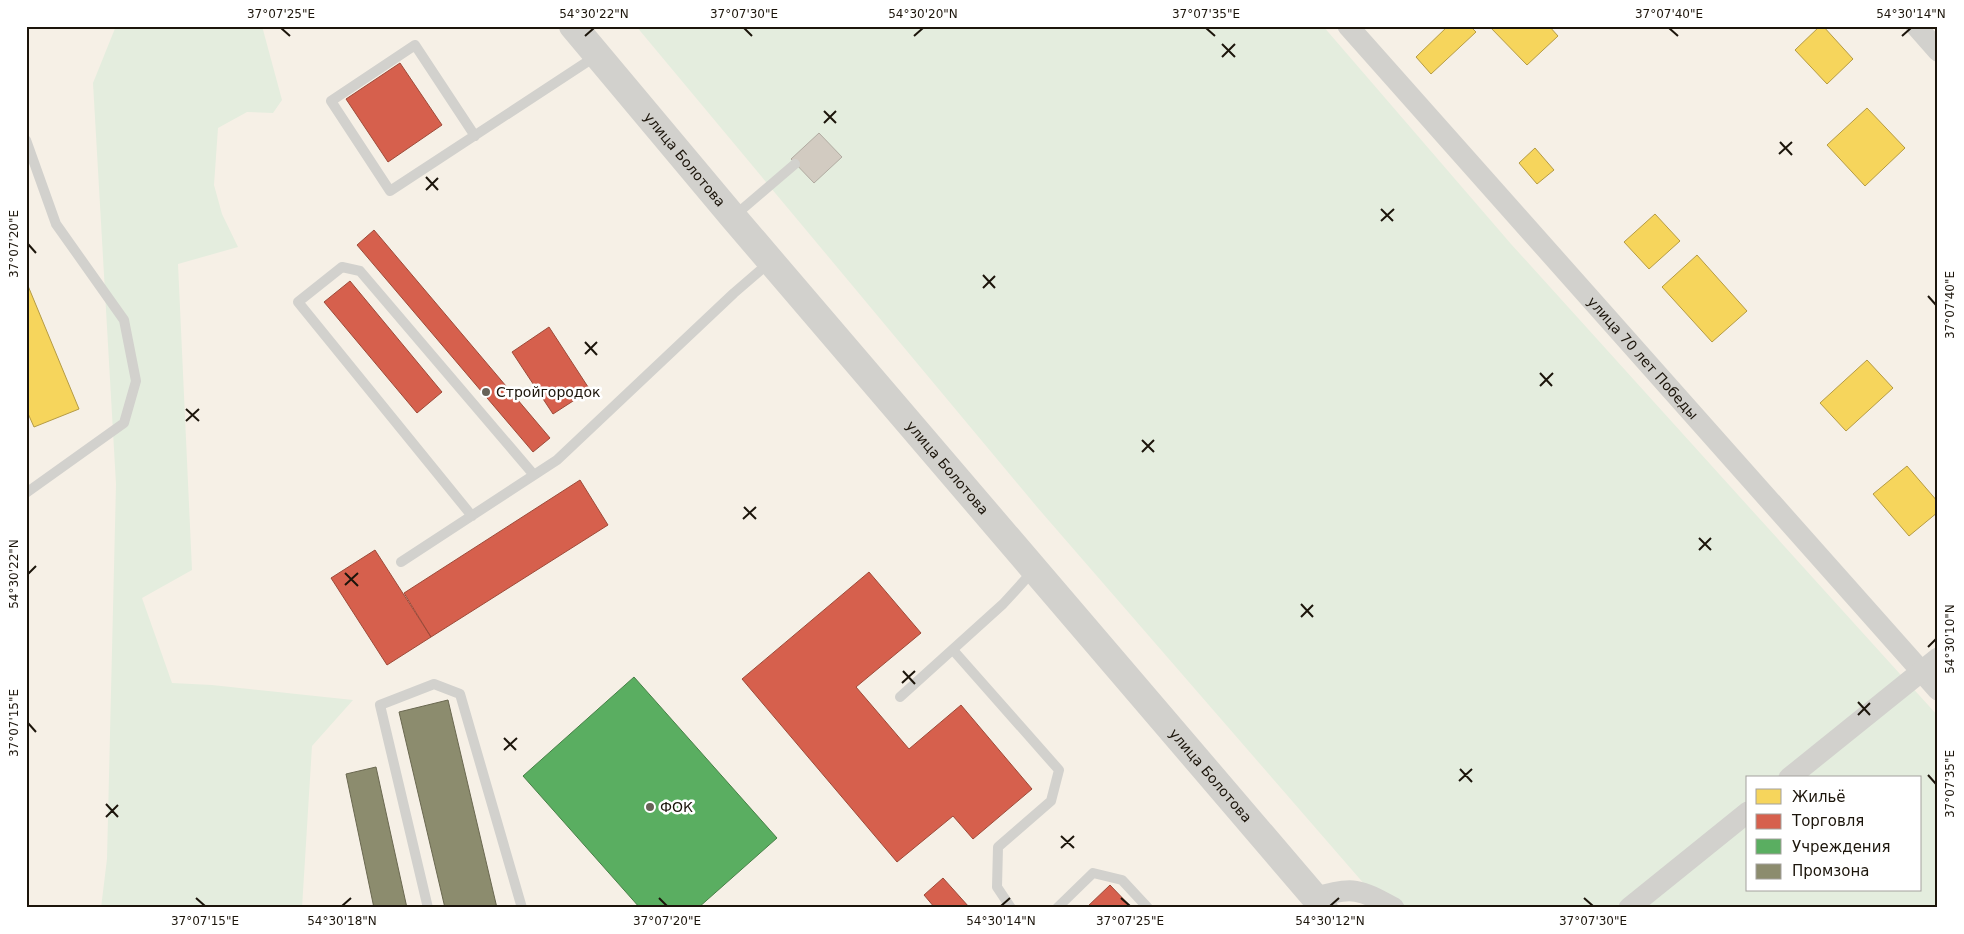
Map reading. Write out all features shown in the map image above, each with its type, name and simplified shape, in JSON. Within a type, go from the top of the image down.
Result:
[{"type":"main road","name":"улица Болотова","points":[[573,26],[771,262],[1320,903]]},
{"type":"street","name":"улица 70 лет Победы","points":[[1348,26],[1938,690]]},
{"type":"street","points":[[1916,26],[1938,51]]},
{"type":"street","points":[[1792,776],[1938,658]]},
{"type":"street","points":[[1629,908],[1746,814]]},
{"type":"street","points":[[1320,903],[1339,890],[1366,893],[1394,908]]},
{"type":"lane","points":[[475,136],[415,45],[331,101],[390,191],[475,136],[597,56]]},
{"type":"lane","points":[[26,140],[56,224],[124,320],[136,380],[124,423],[26,493]]},
{"type":"lane","points":[[733,217],[795,164]]},
{"type":"lane","points":[[401,562],[557,460],[734,293],[771,262]]},
{"type":"lane","points":[[472,516],[298,302],[342,267],[360,271],[534,475]]},
{"type":"lane","points":[[900,697],[953,650],[1034,570]]},
{"type":"lane","points":[[953,650],[1059,770],[1052,801],[998,846],[997,887],[1011,908]]},
{"type":"lane","points":[[428,908],[391,759],[380,705],[434,684],[460,694],[522,908]]},
{"type":"lane","points":[[1057,908],[1093,873],[1122,880],[1148,908]]},
{"type":"green space","points":[[116,26],[262,26],[282,100],[273,113],[247,112],[218,128],[214,185],[222,214],[238,247],[178,264],[192,570],[142,598],[172,683],[212,685],[353,700],[312,746],[302,908],[101,908],[107,859],[116,484],[93,83]]},
{"type":"green space","points":[[636,26],[1323,26],[1511,244],[1938,716],[1938,908],[1385,908],[1037,507]]},
{"type":"building: Жильё","points":[[1448,26],[1470,26],[1476,32],[1431,74],[1416,57]]},
{"type":"building: Жильё","points":[[1489,26],[1549,26],[1558,36],[1527,65]]},
{"type":"building: Жильё","points":[[1820,26],[1823,26],[1853,59],[1827,84],[1795,50]]},
{"type":"building: Жильё","points":[[1867,108],[1905,148],[1865,186],[1827,145]]},
{"type":"building: Жильё","points":[[1535,148],[1554,170],[1537,184],[1519,163]]},
{"type":"building: Жильё","points":[[1655,214],[1680,241],[1649,269],[1624,242]]},
{"type":"building: Жильё","points":[[1697,255],[1747,311],[1712,342],[1662,287]]},
{"type":"building: Жильё","points":[[26,281],[79,409],[34,427],[26,409]]},
{"type":"building: Жильё","points":[[1867,360],[1893,388],[1846,431],[1820,403]]},
{"type":"building: Жильё","points":[[1907,466],[1938,502],[1938,512],[1909,536],[1873,494]]},
{"type":"building: Торговля","points":[[400,63],[442,125],[388,162],[346,99]]},
{"type":"building: Торговля","points":[[374,230],[550,438],[533,452],[357,245]]},
{"type":"building: Торговля","points":[[350,281],[442,392],[417,413],[324,302]]},
{"type":"building: Торговля","points":[[549,327],[590,390],[553,414],[512,352]]},
{"type":"building: Торговля","points":[[580,480],[608,525],[431,637],[404,593]]},
{"type":"building: Торговля","points":[[375,550],[431,637],[387,665],[331,578]]},
{"type":"building: Торговля","points":[[869,572],[921,633],[856,687],[909,749],[961,705],[1032,789],[973,839],[953,816],[897,862],[742,679]]},
{"type":"building: Торговля","points":[[943,878],[969,908],[935,908],[924,895]]},
{"type":"building: Торговля","points":[[1110,885],[1132,908],[1086,908]]},
{"type":"building: Учреждения","name":"ФОК","points":[[634,677],[777,838],[698,908],[640,908],[523,776]]},
{"type":"building: Промзона","points":[[448,700],[497,908],[445,908],[399,712]]},
{"type":"building: Промзона","points":[[376,767],[407,908],[374,908],[346,774]]},
{"type":"building: Прочее","points":[[819,133],[842,157],[814,183],[791,159]]},
{"type":"place","name":"Стройгородок","points":[[486,392]]},
{"type":"place","name":"ФОК","points":[[650,807]]}]
